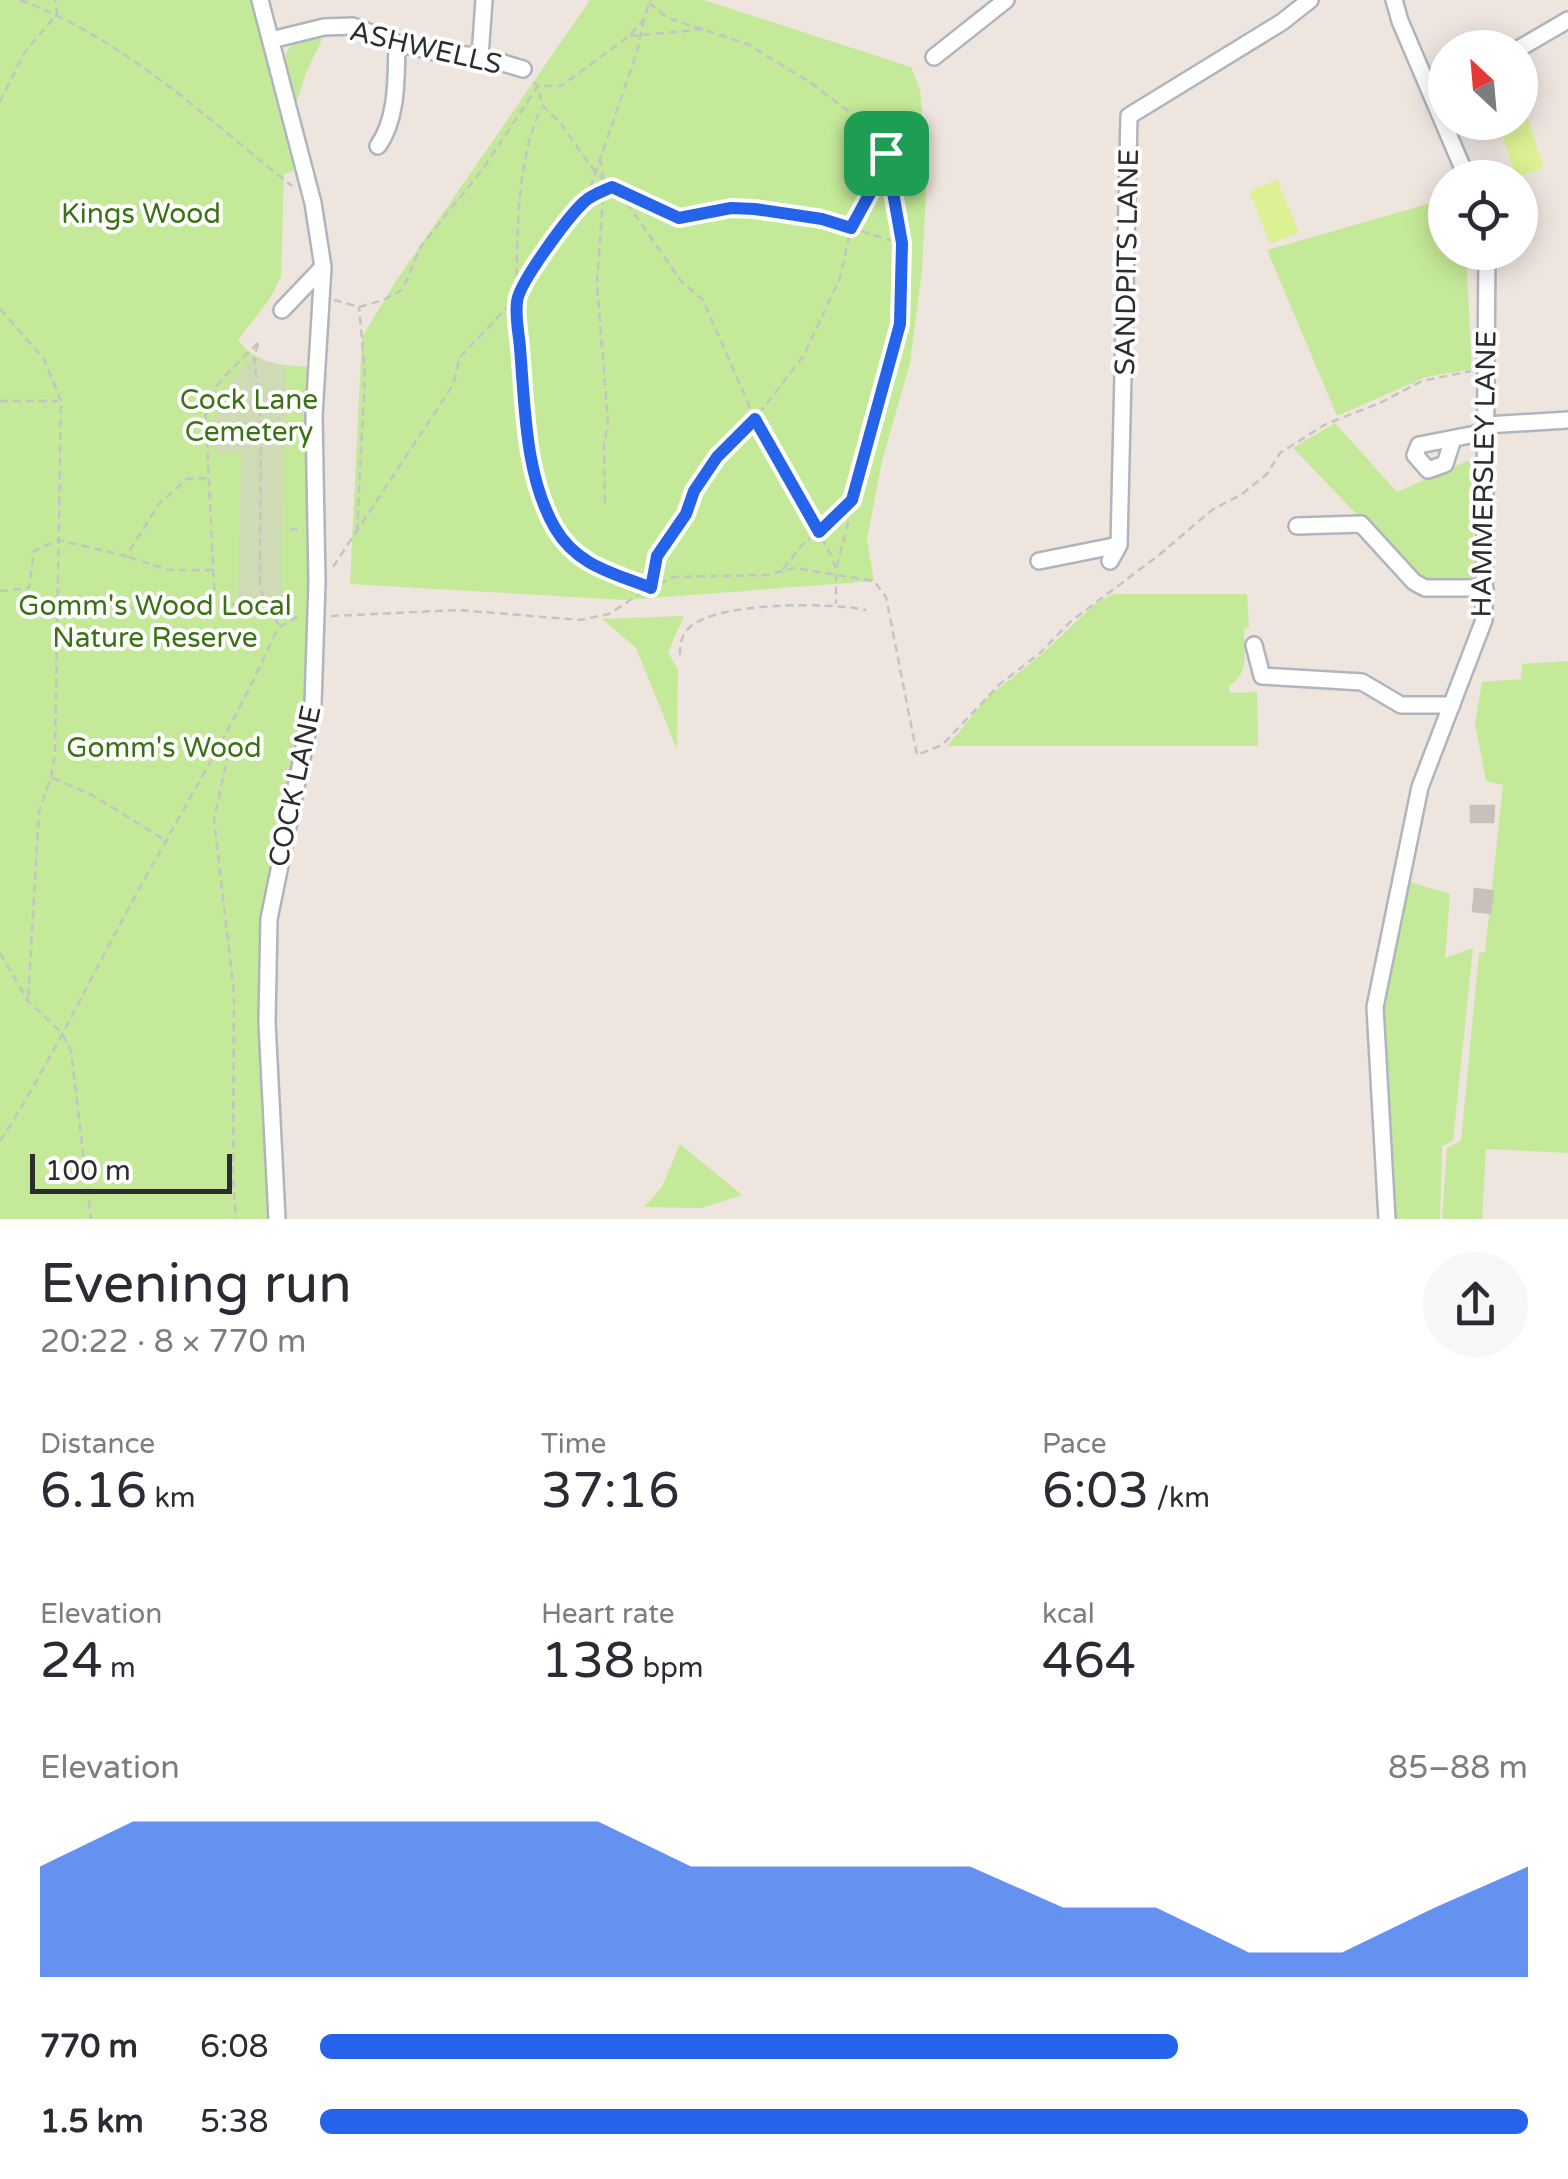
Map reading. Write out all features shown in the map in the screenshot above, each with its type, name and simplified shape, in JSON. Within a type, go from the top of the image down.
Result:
[{"type":"street","name":"COCK LANE","points":[[260,0],[313,203],[323,268],[314,416],[318,582],[313,704],[269,919],[267,1022],[277,1219]]},
{"type":"street","points":[[480,56],[484,0]]},
{"type":"street","points":[[934,56],[1006,0]]},
{"type":"street","name":"SANDPITS LANE","points":[[1110,561],[1119,545],[1129,116],[1282,22],[1310,0]]},
{"type":"street","points":[[1394,0],[1428,77]]},
{"type":"street","points":[[1538,38],[1568,20]]},
{"type":"street","name":"ASHWELLS","points":[[271,40],[324,27],[353,26],[397,43],[438,53],[480,56],[523,68]]},
{"type":"street","points":[[378,146],[384,138],[395,97],[397,43]]},
{"type":"street","points":[[282,310],[323,268]]},
{"type":"street","name":"HAMMERSLEY LANE","points":[[1387,1219],[1375,1007],[1420,787],[1484,620],[1486,270]]},
{"type":"street","points":[[1454,439],[1486,429],[1568,420]]},
{"type":"street","points":[[1297,526],[1362,524],[1414,582],[1425,588],[1485,588]]},
{"type":"street","points":[[1039,561],[1119,545]]},
{"type":"street","points":[[1254,645],[1262,676],[1362,682],[1401,705],[1452,704]]},
{"type":"path","points":[[20,0],[57,14],[171,87],[313,203]]},
{"type":"path","points":[[0,102],[24,53],[57,14],[55,0]]},
{"type":"path","points":[[586,200],[650,1],[668,18],[746,44],[811,83],[871,128],[886,153],[902,243],[900,324],[852,500],[850,525],[836,570],[836,604]]},
{"type":"path","points":[[538,86],[561,86],[628,36],[644,19]]},
{"type":"path","points":[[628,36],[708,29]]},
{"type":"path","points":[[538,86],[542,105],[526,154],[516,298],[527,429],[538,483],[556,529],[580,557],[602,570],[651,588],[657,556],[686,514],[694,491],[717,457],[755,419],[804,355],[840,278],[851,228],[874,186],[886,153]]},
{"type":"path","points":[[323,298],[360,307],[404,288],[422,246],[482,170],[538,86]]},
{"type":"path","points":[[542,105],[561,124],[604,183],[679,218],[731,208],[755,209],[822,219],[902,243]]},
{"type":"path","points":[[600,157],[604,190],[597,284],[608,422],[604,445],[605,504]]},
{"type":"path","points":[[318,582],[344,555],[429,416],[453,385],[460,358],[516,298],[554,237],[586,200],[612,187]]},
{"type":"path","points":[[620,193],[682,282],[702,300],[755,419],[836,570]]},
{"type":"path","points":[[356,534],[365,374],[360,307]]},
{"type":"path","points":[[0,309],[44,359],[61,401],[52,777],[39,811],[28,1001]]},
{"type":"path","points":[[215,605],[205,401],[258,343],[254,358],[261,424],[260,586],[280,626]]},
{"type":"path","points":[[0,400],[61,401]]},
{"type":"path","points":[[241,424],[261,424]]},
{"type":"path","points":[[126,556],[159,504],[187,479],[210,478]]},
{"type":"path","points":[[780,571],[803,544],[852,500]]},
{"type":"path","points":[[0,591],[29,588],[34,551],[58,540],[168,570],[215,570]]},
{"type":"path","points":[[324,616],[459,610],[580,620],[608,614],[644,591]]},
{"type":"path","points":[[58,611],[266,603]]},
{"type":"path","points":[[680,655],[684,632],[714,614],[836,604],[866,610]]},
{"type":"path","points":[[0,1141],[30,1095],[168,842],[280,626],[302,614]]},
{"type":"path","points":[[223,739],[227,759],[214,820],[234,993],[236,1219]]},
{"type":"path","points":[[52,777],[92,795],[168,842]]},
{"type":"path","points":[[0,953],[28,1001],[62,1034],[71,1052],[91,1219]]},
{"type":"green space","name":"Gomm's Wood Local Nature Reserve","points":[[0,0],[257,0],[299,169],[284,174],[281,277],[269,300],[238,340],[262,359],[311,367],[307,444],[310,706],[283,822],[259,1071],[265,1089],[272,1219],[0,1219]]},
{"type":"green space","points":[[590,0],[704,0],[911,67],[920,89],[927,171],[922,271],[910,363],[882,461],[867,539],[874,581],[626,600],[350,584],[362,337],[394,284]]},
{"type":"green space","points":[[312,35],[322,39],[294,110],[285,75],[286,56],[290,47]]},
{"type":"green space","points":[[1504,140],[1535,140],[1544,168],[1538,170],[1538,160],[1510,160]]},
{"type":"green space","points":[[1277,180],[1299,232],[1270,244],[1249,191]]},
{"type":"green space","points":[[1428,204],[1428,270],[1467,270],[1472,369],[1426,377],[1337,416],[1267,250]]},
{"type":"green space","name":"Cock Lane Cemetery","points":[[252,357],[286,366],[281,601],[238,601],[241,453],[216,453],[214,402]]},
{"type":"green space","points":[[1335,423],[1397,492],[1472,459],[1474,580],[1467,584],[1423,583],[1293,448]]},
{"type":"green space","points":[[1113,594],[1247,594],[1249,627],[1244,629],[1243,668],[1229,686],[1230,693],[1257,692],[1258,746],[947,746],[988,697],[1095,604]]},
{"type":"green space","points":[[684,616],[668,652],[678,670],[677,749],[636,648],[602,619]]},
{"type":"green space","points":[[1568,661],[1568,1153],[1486,1149],[1482,1219],[1442,1219],[1447,1148],[1461,1141],[1479,953],[1485,952],[1503,785],[1486,781],[1475,724],[1482,682],[1521,679],[1522,664]]},
{"type":"green space","points":[[1410,882],[1450,894],[1445,958],[1473,948],[1453,1141],[1442,1146],[1440,1219],[1393,1219],[1382,1004]]},
{"type":"green space","points":[[680,1144],[742,1195],[702,1208],[644,1207],[662,1187]]},
{"type":"building","points":[[1471,806],[1494,806],[1493,822],[1471,822]]},
{"type":"building","points":[[1475,889],[1493,891],[1490,913],[1473,911]]},
{"type":"route","points":[[886,153],[902,243],[900,324],[852,500],[819,532],[755,419],[717,457],[694,491],[686,514],[657,556],[651,588],[617,578],[580,557],[556,529],[538,483],[522,380],[516,298],[554,237],[586,200],[612,187],[679,218],[731,208],[755,209],[822,219],[851,228],[874,186],[886,153]]},
{"type":"park label","name":"Kings Wood","points":[[141,213]]},
{"type":"park label","name":"Gomm's Wood","points":[[164,747]]}]
